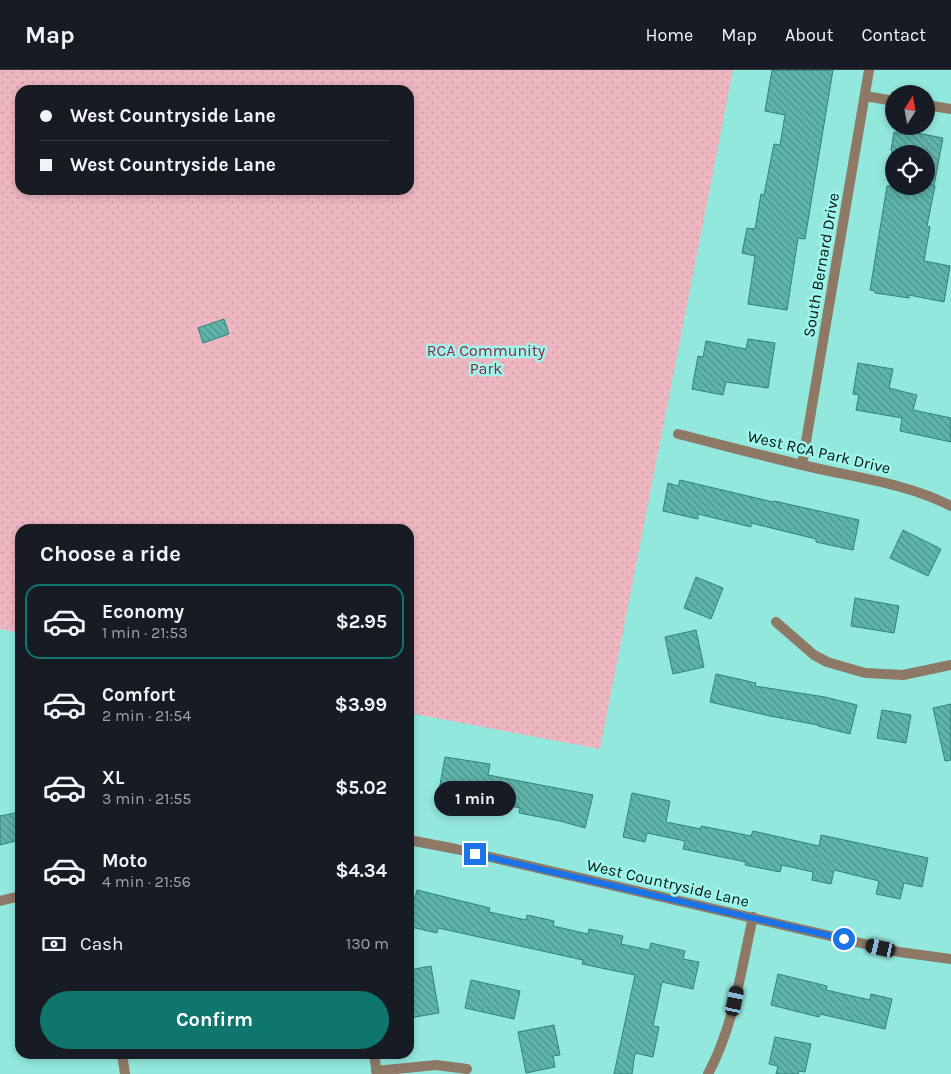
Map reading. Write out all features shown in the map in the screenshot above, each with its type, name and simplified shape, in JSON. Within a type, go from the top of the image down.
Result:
[{"type":"street","name":"South Bernard Drive","points":[[802,465],[869,70]]},
{"type":"street","points":[[865,96],[885,99]]},
{"type":"street","points":[[935,106],[951,109]]},
{"type":"street","name":"West RCA Park Drive","points":[[678,434],[802,465],[902,487],[930,495],[951,506]]},
{"type":"street","points":[[776,622],[814,655],[827,662],[865,673],[903,675],[951,665]]},
{"type":"street","name":"West Countryside Lane","points":[[414,841],[753,917],[899,952],[951,959]]},
{"type":"street","points":[[0,901],[15,897]]},
{"type":"street","points":[[708,1074],[727,1030],[753,917]]},
{"type":"street","points":[[123,1059],[125,1074]]},
{"type":"street","points":[[375,1059],[376,1072],[436,1065],[467,1069]]},
{"type":"green space","name":"RCA Community Park","points":[[0,70],[733,70],[600,749],[414,714],[414,524],[15,524],[15,632],[0,629]]},
{"type":"building","points":[[772,70],[833,70],[805,239],[798,238],[787,310],[748,304],[755,256],[742,253],[747,228],[755,229],[761,194],[764,195],[774,144],[780,145],[785,115],[765,111]]},
{"type":"building","points":[[894,135],[928,135],[943,138],[935,180],[935,145],[892,145]]},
{"type":"building","points":[[886,195],[933,195],[927,226],[930,227],[924,261],[950,266],[944,302],[909,295],[909,298],[875,293],[875,291],[870,290]]},
{"type":"building","points":[[224,319],[229,334],[203,343],[198,328]]},
{"type":"building","points":[[748,339],[775,343],[768,388],[726,382],[723,395],[692,389],[698,356],[703,357],[706,341],[746,349]]},
{"type":"building","points":[[858,363],[893,369],[889,388],[917,395],[913,410],[951,418],[951,442],[900,431],[902,418],[856,410],[859,395],[853,394]]},
{"type":"building","points":[[680,480],[859,520],[853,550],[816,542],[816,539],[751,523],[751,527],[698,514],[698,519],[663,511],[668,483],[678,486]]},
{"type":"building","points":[[903,530],[941,549],[928,576],[890,558]]},
{"type":"building","points":[[696,577],[723,588],[711,619],[684,608]]},
{"type":"building","points":[[855,598],[899,606],[894,633],[851,626]]},
{"type":"building","points":[[696,630],[704,667],[673,674],[665,637]]},
{"type":"building","points":[[716,674],[756,683],[755,686],[825,697],[857,705],[850,734],[818,725],[710,702]]},
{"type":"building","points":[[951,704],[951,760],[945,761],[933,708]]},
{"type":"building","points":[[882,710],[911,715],[906,743],[877,738]]},
{"type":"building","points":[[445,757],[490,764],[488,775],[593,795],[585,828],[519,813],[520,808],[496,803],[497,800],[439,790]]},
{"type":"building","points":[[632,793],[670,801],[666,822],[701,829],[701,826],[751,836],[753,831],[819,846],[821,835],[928,858],[922,887],[904,883],[900,899],[876,894],[879,881],[834,870],[831,884],[812,880],[813,872],[782,865],[780,872],[745,865],[746,862],[683,849],[685,841],[647,833],[645,842],[623,837]]},
{"type":"building","points":[[15,813],[15,841],[0,845],[0,816]]},
{"type":"building","points":[[417,890],[490,908],[489,912],[526,920],[527,915],[554,921],[553,926],[588,934],[589,929],[623,936],[621,944],[649,950],[651,943],[685,951],[683,959],[699,962],[693,989],[662,982],[653,1026],[659,1027],[653,1057],[635,1053],[632,1074],[614,1074],[635,975],[582,964],[583,960],[438,928],[437,933],[414,928]]},
{"type":"building","points":[[431,966],[439,1013],[414,1017],[414,969]]},
{"type":"building","points":[[778,974],[827,986],[826,990],[870,1000],[871,994],[892,999],[885,1029],[820,1014],[819,1017],[771,1005]]},
{"type":"building","points":[[471,980],[520,991],[514,1019],[465,1008]]},
{"type":"building","points":[[554,1025],[560,1055],[553,1056],[555,1067],[526,1073],[518,1032]]},
{"type":"building","points":[[775,1037],[811,1044],[805,1072],[799,1071],[798,1074],[776,1074],[778,1066],[769,1064]]},
{"type":"route","points":[[475,854],[844,939]]}]
